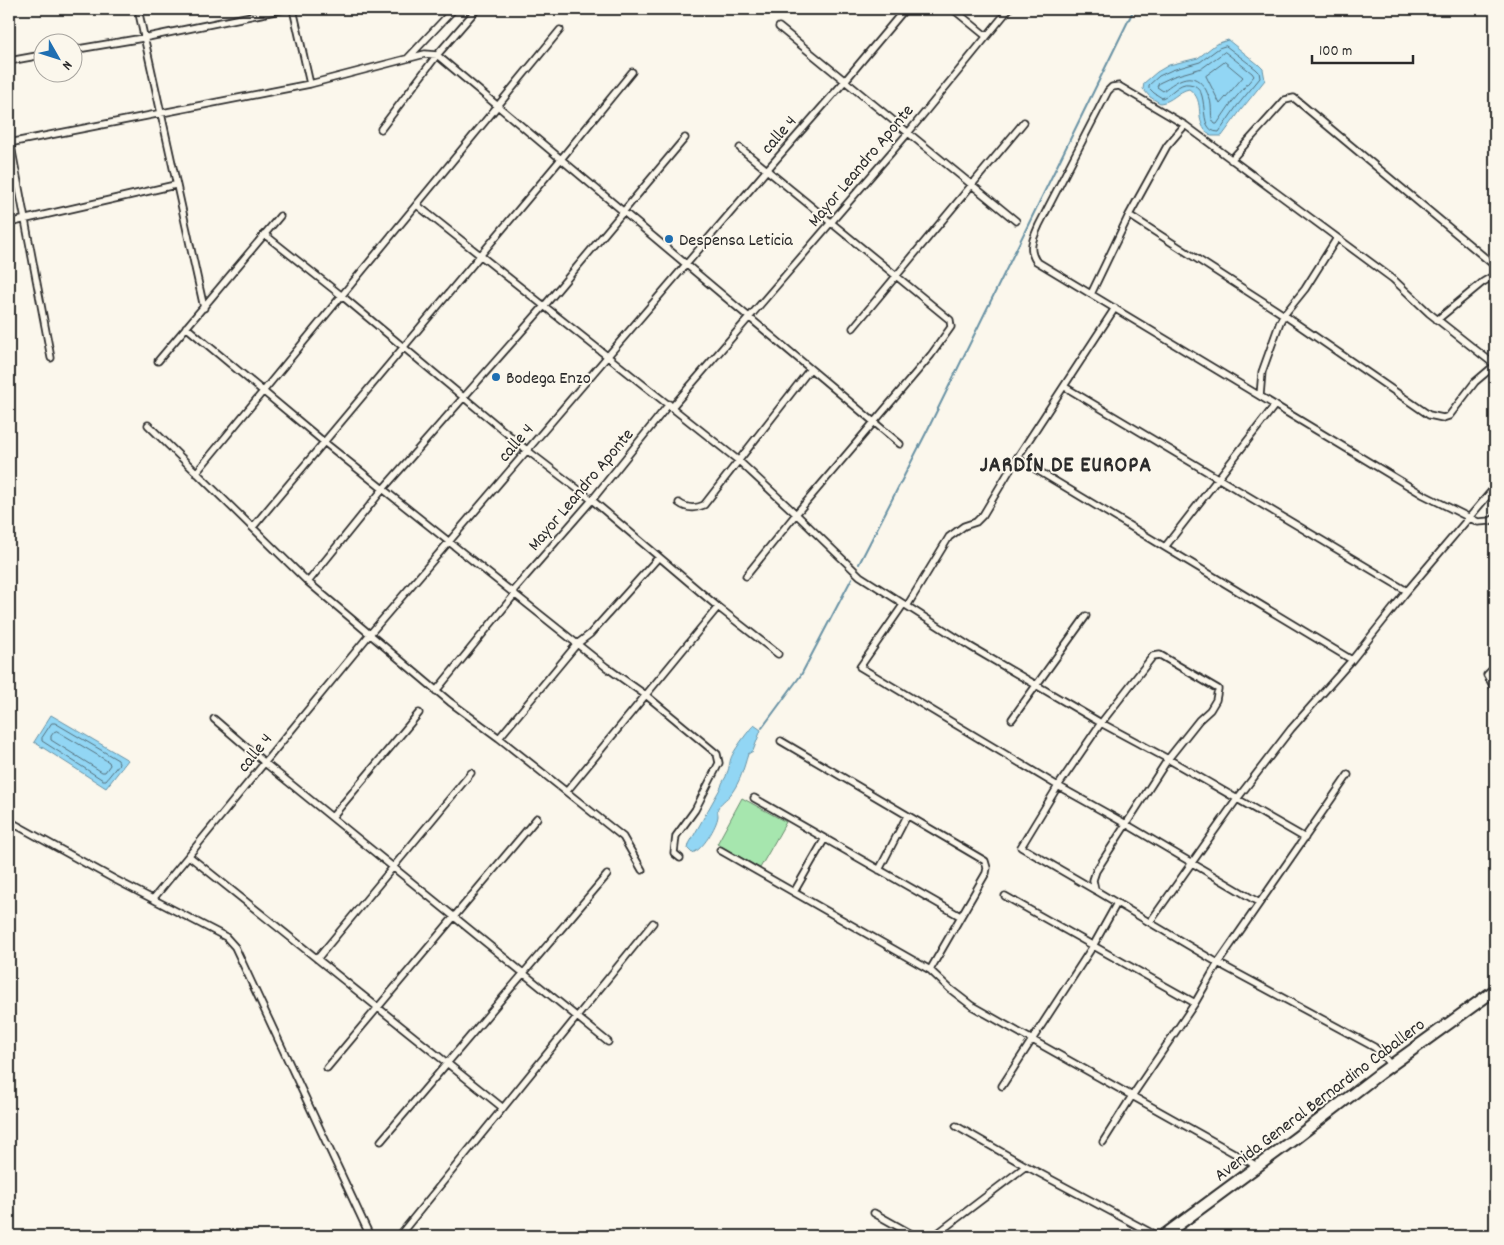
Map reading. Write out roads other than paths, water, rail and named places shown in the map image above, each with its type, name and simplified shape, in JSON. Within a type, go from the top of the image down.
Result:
[{"type":"highway","name":"Avenida General Bernardino Caballero","points":[[1162,1236],[1495,990]]},
{"type":"street","points":[[138,9],[175,185],[204,308]]},
{"type":"street","points":[[82,48],[285,9]]},
{"type":"street","points":[[293,9],[310,84]]},
{"type":"street","points":[[408,58],[454,9]]},
{"type":"street","points":[[381,129],[438,55],[477,9]]},
{"type":"street","name":"calle 4","points":[[153,899],[370,634],[905,9]]},
{"type":"street","points":[[953,9],[986,36]]},
{"type":"street","name":"Mayor Leandro Aponte","points":[[436,691],[513,593],[671,406],[908,133],[1009,9]]},
{"type":"street","points":[[779,27],[1016,221]]},
{"type":"street","points":[[196,473],[560,30]]},
{"type":"street","points":[[10,143],[310,84],[426,54],[438,55],[900,444]]},
{"type":"street","points":[[9,61],[32,57]]},
{"type":"street","points":[[253,527],[562,159],[632,72]]},
{"type":"street","points":[[1129,215],[1284,315],[1429,415],[1443,418],[1449,416],[1475,382],[1495,365],[1437,320],[1392,279],[1185,125],[1119,86],[1112,87],[1108,91],[1040,225],[1031,254],[1036,260],[1422,494],[1478,522],[1492,520],[1495,526]]},
{"type":"street","points":[[1231,160],[1285,100],[1294,98],[1495,266]]},
{"type":"street","points":[[853,328],[1024,122]]},
{"type":"street","points":[[1091,294],[1129,215],[1167,146],[1185,125]]},
{"type":"street","points":[[9,134],[51,358]]},
{"type":"street","points":[[308,582],[383,489],[464,398],[686,138]]},
{"type":"street","points":[[740,148],[950,320],[951,327],[931,354],[746,576]]},
{"type":"street","points":[[9,223],[175,185]]},
{"type":"street","points":[[417,205],[739,461],[860,576],[971,647],[1305,838]]},
{"type":"street","points":[[158,361],[280,216]]},
{"type":"street","points":[[264,234],[342,296],[528,451],[592,500],[718,608],[778,654]]},
{"type":"street","points":[[1260,396],[1262,372],[1273,339],[1284,315],[1305,289],[1337,238]]},
{"type":"street","points":[[1437,320],[1483,282],[1495,275]]},
{"type":"street","points":[[1115,308],[982,515],[976,522],[964,526],[949,537],[905,606],[860,667],[1058,786],[1258,902]]},
{"type":"street","points":[[186,327],[324,442],[577,644],[647,696],[717,754],[719,763],[695,810],[676,836],[674,853],[680,858]]},
{"type":"street","points":[[679,503],[696,509],[704,505],[810,369]]},
{"type":"street","points":[[1065,387],[1407,591]]},
{"type":"street","points":[[1165,547],[1276,405]]},
{"type":"street","points":[[148,426],[308,582],[436,691],[567,791],[623,837],[642,870]]},
{"type":"street","points":[[1017,458],[1352,660]]},
{"type":"street","points":[[1150,922],[1193,864],[1237,798],[1291,729],[1352,660],[1407,591],[1495,487]]},
{"type":"street","points":[[499,738],[577,644],[590,634],[658,558]]},
{"type":"street","points":[[567,791],[718,608]]},
{"type":"street","points":[[1012,719],[1086,616]]},
{"type":"street","points":[[1095,890],[1093,880],[1096,871],[1168,759],[1199,720],[1210,710],[1216,700],[1218,689],[1160,655],[1153,656],[1101,723],[1058,786],[1021,847],[1218,963],[1374,1047],[1391,1066]]},
{"type":"street","points":[[1495,667],[1487,675],[1495,689]]},
{"type":"street","points":[[332,817],[419,712]]},
{"type":"street","points":[[214,719],[265,763],[608,1042]]},
{"type":"street","points":[[781,741],[985,861],[986,873],[930,970]]},
{"type":"street","points":[[317,959],[471,773]]},
{"type":"street","points":[[1103,1142],[1195,1003],[1218,963],[1258,902],[1348,775]]},
{"type":"street","points":[[754,798],[824,840],[960,916]]},
{"type":"street","points":[[878,870],[907,816]]},
{"type":"street","points":[[327,1068],[537,818]]},
{"type":"street","points":[[9,821],[226,937],[235,947],[370,1236]]},
{"type":"street","points":[[794,892],[824,840]]},
{"type":"street","points":[[720,850],[930,970],[972,1006],[1256,1166]]},
{"type":"street","points":[[189,856],[503,1108]]},
{"type":"street","points":[[381,1141],[606,876]]},
{"type":"street","points":[[1005,896],[1195,1003]]},
{"type":"street","points":[[1002,1086],[1093,946],[1117,903]]},
{"type":"street","points":[[399,1236],[653,923]]},
{"type":"street","points":[[956,1126],[1157,1236]]},
{"type":"street","points":[[934,1236],[1026,1166]]},
{"type":"street","points":[[874,1213],[915,1236]]},
{"type":"water","points":[[1228,40],[1263,69],[1265,80],[1222,136],[1211,136],[1205,130],[1200,118],[1198,100],[1189,89],[1168,101],[1160,103],[1150,97],[1143,89],[1144,83],[1169,65],[1198,58],[1216,44]]},
{"type":"water","points":[[51,715],[128,760],[106,788],[34,742]]},
{"type":"water","points":[[754,725],[761,730],[753,751],[748,754],[743,770],[731,794],[719,806],[717,820],[712,832],[700,848],[692,853],[688,849],[689,844],[721,787],[734,751]]},
{"type":"waterway","points":[[859,564],[926,433],[1134,9]]},
{"type":"waterway","points":[[762,728],[801,675],[852,578]]},
{"type":"place","name":"Despensa Leticia","points":[[669,239]]},
{"type":"place","name":"Bodega Enzo","points":[[496,377]]},
{"type":"district","name":"JARDÍN DE EUROPA","points":[[1066,463]]}]
